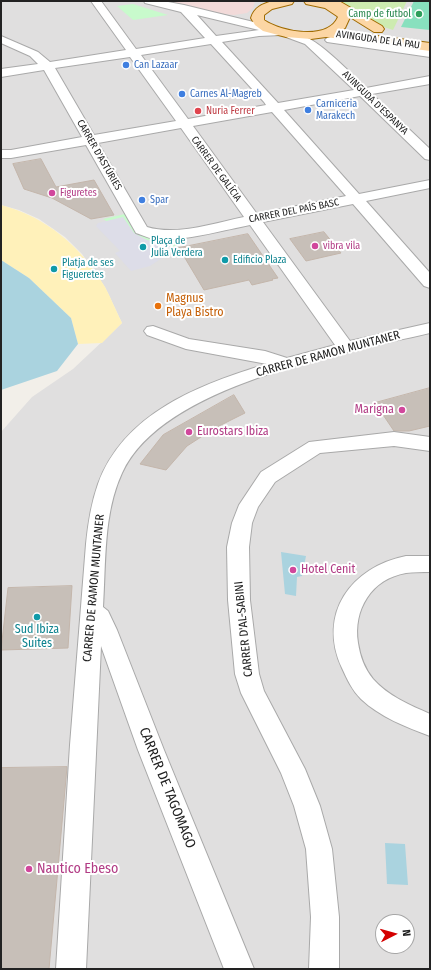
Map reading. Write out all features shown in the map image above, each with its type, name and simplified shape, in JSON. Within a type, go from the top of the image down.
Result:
[{"type":"main road","points":[[288,1],[260,7],[257,16],[258,20],[279,32],[323,40],[344,22],[342,13]]},
{"type":"main road","name":"AVINGUDA DE LA PAU","points":[[310,1],[329,5],[361,23],[407,36],[429,48]]},
{"type":"main road","points":[[326,1],[345,8],[378,29]]},
{"type":"main road","name":"AVINGUDA DE LA PAU","points":[[323,40],[361,37],[429,48]]},
{"type":"street","points":[[149,1],[215,15],[279,32]]},
{"type":"street","name":"CARRER DE GALÍCIA","points":[[102,3],[133,52],[346,348]]},
{"type":"street","points":[[215,15],[240,16],[260,7]]},
{"type":"street","points":[[184,8],[276,107],[430,283]]},
{"type":"street","points":[[1,73],[259,33],[279,32]]},
{"type":"street","points":[[1,39],[34,54],[48,66]]},
{"type":"street","name":"AVINGUDA DE LA PAU","points":[[323,40],[429,48]]},
{"type":"street","name":"AVINGUDA D'ESPANYA","points":[[323,40],[363,92],[430,156]]},
{"type":"street","points":[[424,65],[419,60],[429,48]]},
{"type":"street","name":"CARRER D'ASTÚRIES","points":[[48,66],[141,230],[157,235]]},
{"type":"street","points":[[1,154],[11,154],[430,80]]},
{"type":"street","name":"CARRER DEL PAÍS BASC","points":[[157,235],[186,232],[430,184]]},
{"type":"street","name":"CARRER DE RAMON MUNTANER","points":[[71,969],[98,520],[108,483],[116,466],[133,440],[157,419],[186,402],[238,379],[285,363],[430,328]]},
{"type":"street","points":[[153,332],[186,344],[265,357],[285,363]]},
{"type":"street","name":"CARRER D'AL-SABINI","points":[[324,969],[325,917],[319,848],[307,806],[292,769],[256,699],[246,674],[239,600],[238,547],[242,523],[249,505],[268,477],[316,447],[394,439],[430,444]]},
{"type":"street","points":[[430,564],[404,564],[389,569],[374,577],[359,589],[350,604],[345,619],[345,640],[350,660],[356,674],[369,691],[392,709],[430,726]]},
{"type":"street","name":"CARRER DE TAGOMAGO","points":[[92,610],[100,618],[106,630],[239,969]]},
{"type":"shaded area","points":[[1,1],[430,1],[430,969],[1,969],[1,432],[32,397],[73,369],[122,323],[105,287],[82,254],[65,237],[39,219],[19,210],[1,205]]},
{"type":"shaded area","points":[[161,1],[255,1],[253,8],[247,13],[234,15],[215,13]]},
{"type":"shaded area","name":"Plaça de Julia Verdera","points":[[123,217],[134,233],[147,240],[163,243],[173,242],[165,256],[150,266],[131,271],[115,253],[120,251],[96,226],[98,223]]},
{"type":"green space","points":[[336,1],[407,1],[393,30],[381,26]]},
{"type":"green space","name":"Camp de futbol","points":[[414,1],[430,1],[430,30],[401,27]]},
{"type":"green space","points":[[133,4],[168,15],[133,20],[117,6]]},
{"type":"green space","points":[[129,213],[139,230],[175,238],[179,242],[171,249],[155,251],[103,219]]},
{"type":"sand","name":"Platja de ses Figueretes","points":[[1,205],[17,210],[47,225],[73,246],[95,272],[105,287],[122,323],[102,343],[78,344],[71,318],[29,278],[1,260]]},
{"type":"water","points":[[1,260],[29,278],[71,318],[78,344],[57,371],[1,390]]},
{"type":"water","points":[[281,552],[306,556],[302,576],[297,577],[296,596],[285,594]]},
{"type":"water","points":[[385,843],[405,844],[408,885],[387,884]]},
{"type":"building","name":"Figuretes","points":[[41,159],[56,187],[94,180],[114,215],[91,219],[52,198],[24,189],[13,164]]},
{"type":"building","name":"vibra vila","points":[[324,232],[341,253],[306,261],[290,239]]},
{"type":"building","name":"Edificio Plaza","points":[[248,234],[278,278],[252,285],[249,280],[204,290],[179,248]]},
{"type":"building","name":"Marigna","points":[[430,388],[430,426],[409,431],[394,431],[375,403]]},
{"type":"building","name":"Eurostars Ibiza","points":[[234,395],[245,413],[215,428],[187,446],[166,470],[140,464],[163,435]]},
{"type":"building","name":"Sud Ibiza Suites","points":[[72,586],[68,648],[1,650],[8,588]]},
{"type":"building","name":"Nautico Ebeso","points":[[67,767],[49,969],[1,969],[1,768]]},
{"type":"place","name":"Camp de futbol","points":[[419,14]]},
{"type":"place","name":"Can Lazaar","points":[[126,65]]},
{"type":"place","name":"Carnes Al-Magreb","points":[[182,94]]},
{"type":"place","name":"Carniceria Marakech","points":[[308,110]]},
{"type":"place","name":"Nuria Ferrer","points":[[198,111]]},
{"type":"place","name":"Figuretes","points":[[52,193]]},
{"type":"place","name":"Spar","points":[[142,200]]},
{"type":"place","name":"vibra vila","points":[[315,246]]},
{"type":"place","name":"Plaça de Julia Verdera","points":[[143,247]]},
{"type":"place","name":"Edificio Plaza","points":[[225,260]]},
{"type":"place","name":"Platja de ses Figueretes","points":[[54,269]]},
{"type":"place","name":"Magnus Playa Bistro","points":[[158,306]]},
{"type":"place","name":"Marigna","points":[[402,410]]},
{"type":"place","name":"Eurostars Ibiza","points":[[189,432]]},
{"type":"place","name":"Hotel Cenit","points":[[293,570]]},
{"type":"place","name":"Sud Ibiza Suites","points":[[37,617]]},
{"type":"place","name":"Nautico Ebeso","points":[[29,869]]}]
